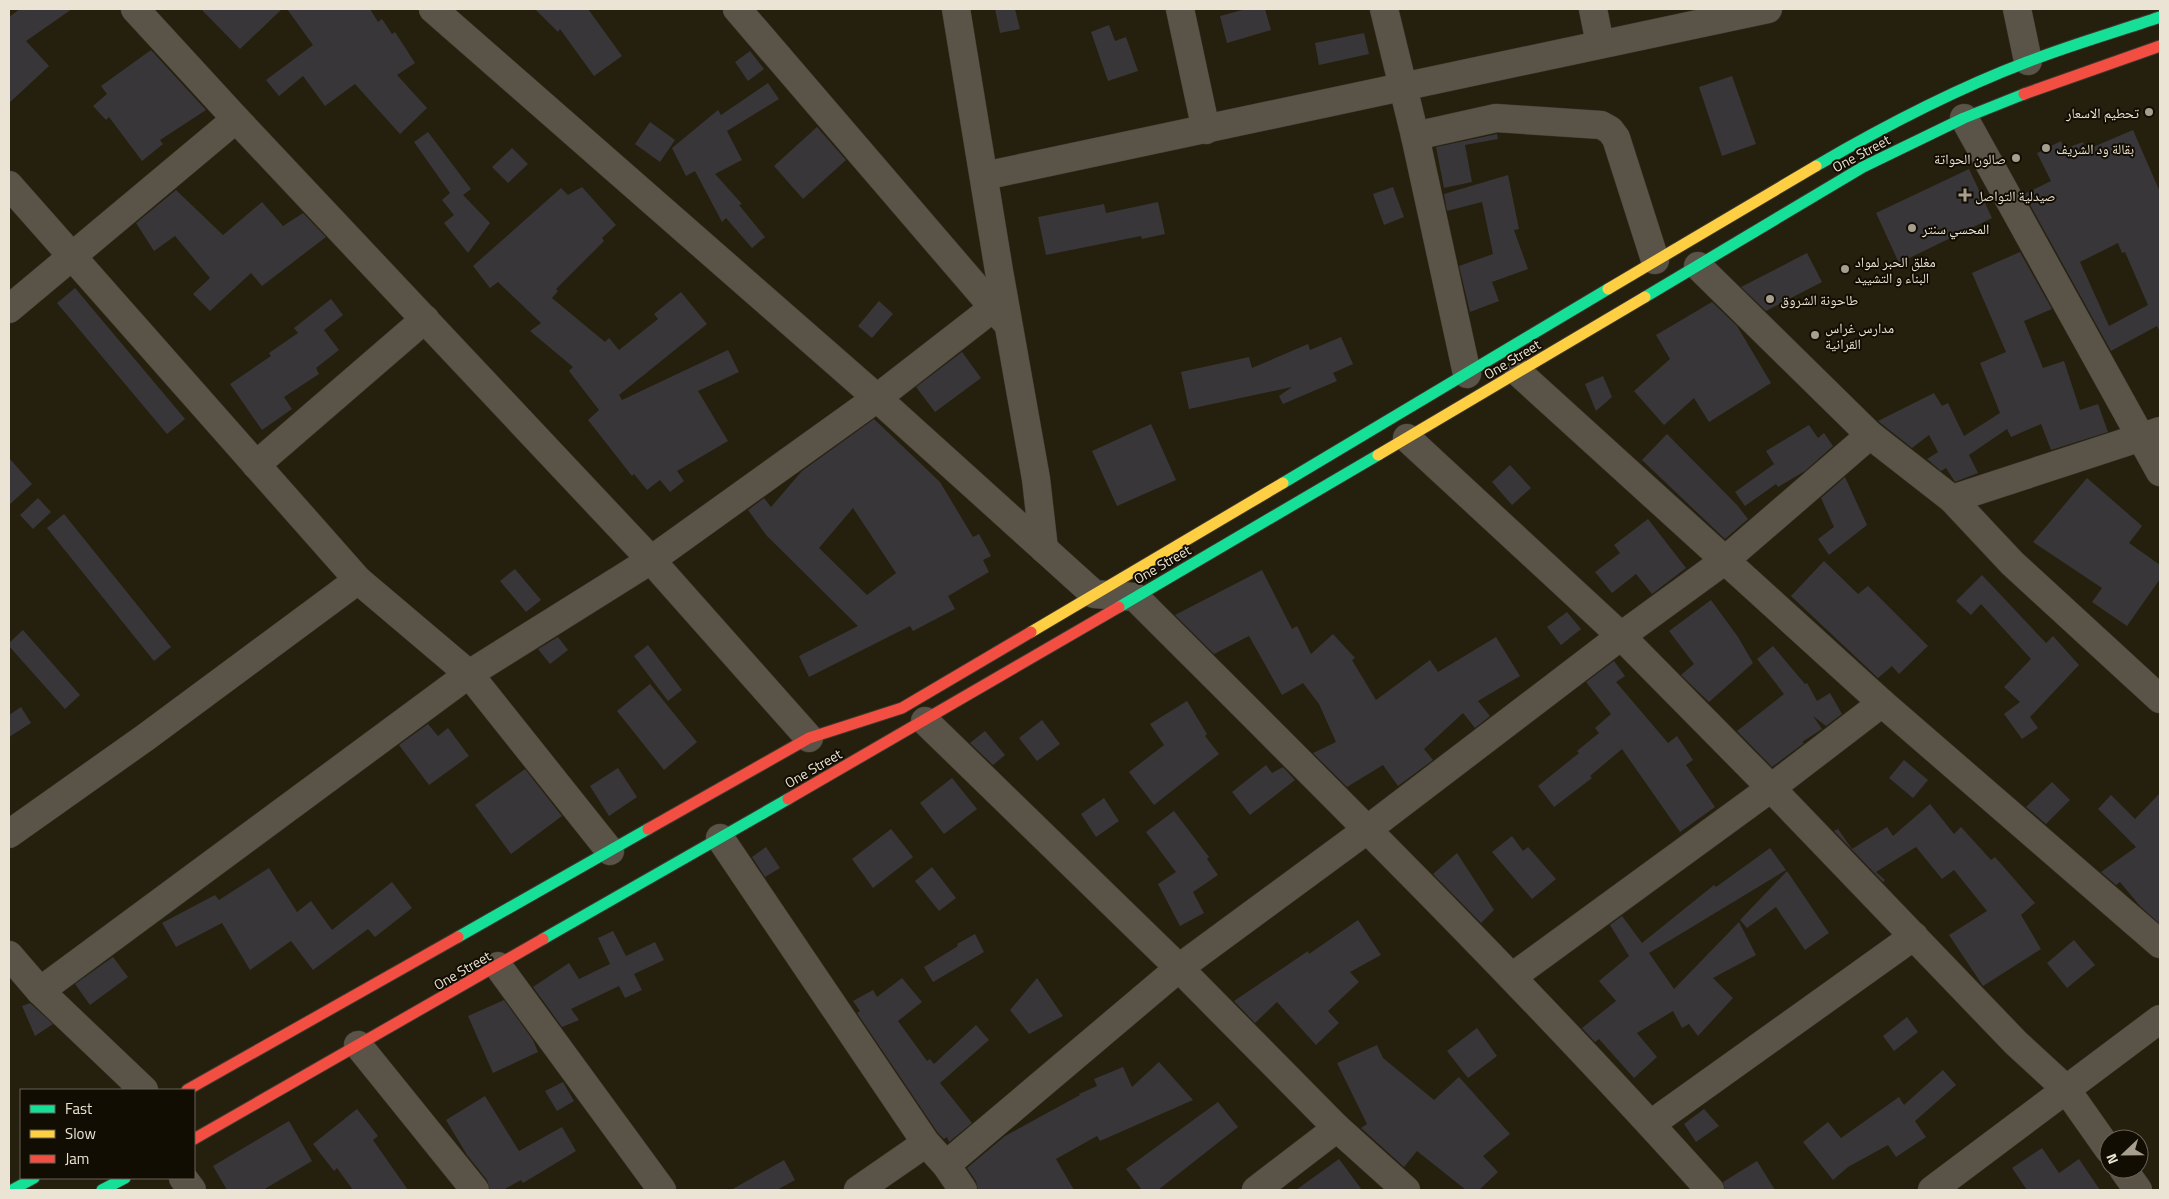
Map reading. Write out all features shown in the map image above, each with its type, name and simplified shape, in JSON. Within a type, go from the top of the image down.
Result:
[{"type":"street","points":[[135,9],[651,560],[809,738]]},
{"type":"street","points":[[433,9],[877,398],[1094,594],[1135,597],[1368,829],[1512,977],[1651,1124],[1710,1190]]},
{"type":"street","points":[[737,9],[1001,317]]},
{"type":"street","points":[[956,9],[984,176],[1001,317],[1036,479],[1044,549]]},
{"type":"street","points":[[1180,9],[1206,130]]},
{"type":"street","points":[[1384,9],[1415,136],[1467,374]]},
{"type":"street","points":[[1593,9],[1600,44]]},
{"type":"street","points":[[984,176],[1768,9]]},
{"type":"street","points":[[2017,9],[2028,61]]},
{"type":"street","name":"One Street","points":[[195,1138],[926,721],[1519,373],[1700,252],[1849,147],[1973,84],[2028,61],[2160,17]]},
{"type":"street","name":"One Street","points":[[189,1089],[809,738],[902,708],[1467,374],[1655,260],[1700,252],[1863,167],[1964,118],[2041,87],[2158,51]]},
{"type":"street","points":[[1415,136],[1496,118],[1601,125],[1610,130],[1616,138],[1655,260]]},
{"type":"street","points":[[1964,118],[2151,434],[2160,472]]},
{"type":"street","points":[[9,310],[72,255],[236,119]]},
{"type":"street","points":[[9,185],[358,580],[469,674],[610,851]]},
{"type":"street","points":[[1700,252],[1870,435],[1952,499],[2012,563],[2160,697]]},
{"type":"street","points":[[40,991],[469,674],[651,560],[877,398],[1001,317]]},
{"type":"street","points":[[256,465],[425,320]]},
{"type":"street","points":[[1519,373],[1882,703],[2160,944]]},
{"type":"street","points":[[1952,499],[2151,434]]},
{"type":"street","points":[[946,1165],[1179,968],[1368,829],[1621,636],[1724,561],[1870,435]]},
{"type":"street","points":[[1407,438],[1621,636],[1771,788],[2016,1043],[2066,1089],[2099,1136]]},
{"type":"street","points":[[9,834],[146,737],[358,580]]},
{"type":"street","points":[[1512,977],[1771,788],[1882,703]]},
{"type":"street","points":[[926,721],[1179,968],[1338,1128],[1406,1190]]},
{"type":"street","points":[[720,838],[926,1143],[946,1165],[963,1190]]},
{"type":"street","points":[[1651,1124],[1914,936]]},
{"type":"street","points":[[9,955],[40,991],[143,1089]]},
{"type":"street","points":[[498,966],[662,1190]]},
{"type":"street","points":[[1932,1190],[2160,1019]]},
{"type":"street","points":[[358,1045],[475,1190]]},
{"type":"street","points":[[1256,1190],[1338,1128]]},
{"type":"street","points":[[858,1190],[926,1143]]},
{"type":"street","points":[[12,1190],[32,1179]]},
{"type":"street","points":[[102,1190],[123,1179]]},
{"type":"street","points":[[183,1179],[192,1190]]},
{"type":"street","points":[[2130,1179],[2138,1190]]},
{"type":"building","points":[[20,9],[72,9],[26,41],[49,66],[9,103],[9,17]]},
{"type":"building","points":[[201,9],[282,9],[240,49]]},
{"type":"building","points":[[287,9],[370,9],[378,22],[382,19],[392,34],[395,32],[415,63],[397,75],[427,108],[400,134],[355,84],[325,106],[303,76],[279,96],[266,80],[313,45]]},
{"type":"building","points":[[535,9],[588,9],[622,56],[594,76],[560,29],[558,32]]},
{"type":"building","points":[[995,9],[1015,9],[1020,29],[1000,33]]},
{"type":"building","points":[[1246,9],[1265,9],[1271,30],[1227,43],[1220,16]]},
{"type":"building","points":[[1109,25],[1115,41],[1126,37],[1138,71],[1108,81],[1091,32]]},
{"type":"building","points":[[1364,33],[1369,54],[1319,65],[1315,43]]},
{"type":"building","points":[[151,50],[206,110],[160,140],[163,144],[142,161],[109,117],[106,120],[93,106],[107,94],[101,86]]},
{"type":"building","points":[[750,51],[764,69],[748,81],[735,62]]},
{"type":"building","points":[[1732,76],[1756,144],[1722,156],[1699,87]]},
{"type":"building","points":[[768,83],[779,99],[727,131],[742,160],[715,174],[742,204],[739,205],[765,237],[752,248],[726,218],[722,222],[695,171],[686,176],[672,148],[718,110],[721,115]]},
{"type":"building","points":[[650,122],[675,140],[660,162],[635,144]]},
{"type":"building","points":[[817,127],[846,160],[803,199],[774,166]]},
{"type":"building","points":[[2133,130],[2160,192],[2160,332],[2157,326],[2111,351],[2024,194],[2051,181],[2037,153],[2061,141],[2064,149],[2083,142],[2086,150]],"holes":[[[2118,243],[2122,253],[2125,252],[2148,305],[2109,326],[2080,262]]]},
{"type":"building","points":[[428,132],[471,189],[463,195],[490,223],[468,253],[444,223],[454,215],[442,200],[450,193],[414,142]]},
{"type":"building","points":[[1497,134],[1498,139],[1465,145],[1472,182],[1444,188],[1436,147]]},
{"type":"building","points":[[512,148],[528,164],[508,183],[492,167]]},
{"type":"building","points":[[1969,169],[1992,218],[1899,263],[1876,213]]},
{"type":"building","points":[[1508,175],[1519,229],[1514,230],[1528,269],[1492,282],[1499,301],[1470,312],[1459,266],[1493,254],[1482,202],[1447,211],[1444,194]]},
{"type":"building","points":[[582,187],[616,225],[602,238],[604,241],[556,289],[558,291],[552,298],[605,342],[609,338],[619,350],[658,319],[654,314],[681,292],[707,324],[619,395],[622,400],[728,350],[739,372],[698,391],[728,441],[677,471],[684,481],[670,492],[660,480],[647,490],[634,474],[632,476],[588,420],[599,410],[569,371],[573,367],[530,331],[541,323],[498,282],[490,288],[473,266],[561,188],[568,195]]},
{"type":"building","points":[[1393,187],[1404,217],[1384,225],[1373,194]]},
{"type":"building","points":[[176,190],[223,235],[262,202],[283,226],[303,213],[326,237],[262,286],[251,273],[210,311],[193,294],[210,278],[175,236],[154,251],[136,223]]},
{"type":"building","points":[[1158,202],[1165,234],[1142,239],[1141,236],[1046,255],[1038,217],[1104,204],[1106,213]]},
{"type":"building","points":[[2020,252],[2052,309],[2024,321],[2043,368],[2064,361],[2080,410],[2098,404],[2108,432],[2051,450],[2041,424],[2011,437],[2007,429],[1969,455],[1978,473],[1955,482],[1946,468],[1941,471],[1927,459],[1938,452],[1929,435],[1912,448],[1878,421],[1934,393],[1942,406],[1948,403],[1964,436],[2000,413],[1980,363],[2006,352],[1972,273]]},
{"type":"building","points":[[1807,253],[1822,282],[1766,311],[1741,287]]},
{"type":"building","points":[[75,288],[185,419],[167,434],[57,303]]},
{"type":"building","points":[[331,299],[343,315],[324,330],[339,350],[316,368],[319,374],[284,397],[292,409],[262,430],[230,384],[271,356],[269,353],[298,333],[294,328]]},
{"type":"building","points":[[879,301],[893,314],[872,338],[858,326]]},
{"type":"building","points":[[1712,302],[1737,326],[1771,383],[1709,422],[1694,398],[1664,425],[1634,391],[1670,359],[1656,335]]},
{"type":"building","points":[[1341,337],[1353,364],[1333,373],[1337,381],[1283,404],[1279,396],[1292,387],[1189,409],[1181,372],[1249,357],[1252,368],[1308,344],[1310,350]]},
{"type":"building","points":[[962,352],[981,378],[935,412],[916,387]]},
{"type":"building","points":[[1603,376],[1612,397],[1596,411],[1585,384]]},
{"type":"building","points":[[874,419],[940,482],[973,537],[979,534],[991,556],[983,560],[989,572],[948,596],[955,609],[913,631],[910,626],[809,677],[799,656],[858,626],[767,536],[748,510],[764,498],[771,507],[802,471]],"holes":[[[853,508],[896,573],[867,595],[819,548]]]},
{"type":"building","points":[[1151,424],[1176,480],[1117,506],[1092,451]]},
{"type":"building","points":[[1809,425],[1818,438],[1824,433],[1833,446],[1805,471],[1778,487],[1776,484],[1745,506],[1735,492],[1774,464],[1766,451]]},
{"type":"building","points":[[1667,434],[1737,505],[1748,519],[1725,539],[1642,460]]},
{"type":"building","points":[[9,458],[32,484],[9,505]]},
{"type":"building","points":[[1510,465],[1531,488],[1512,505],[1492,482]]},
{"type":"building","points":[[1845,477],[1867,525],[1829,555],[1818,539],[1834,527],[1821,498]]},
{"type":"building","points":[[2087,478],[2142,526],[2129,543],[2160,565],[2160,579],[2127,626],[2092,602],[2102,588],[2033,542]]},
{"type":"building","points":[[38,498],[51,512],[33,529],[20,515]]},
{"type":"building","points":[[64,514],[171,647],[154,661],[47,528]]},
{"type":"building","points":[[1648,519],[1686,568],[1652,594],[1636,574],[1612,593],[1595,572],[1620,553],[1614,545]]},
{"type":"building","points":[[1824,561],[1858,594],[1868,586],[1928,646],[1899,674],[1892,666],[1878,678],[1791,596]]},
{"type":"building","points":[[515,569],[541,600],[526,612],[500,581]]},
{"type":"building","points":[[1262,570],[1292,629],[1297,626],[1311,654],[1333,634],[1355,658],[1352,660],[1376,700],[1430,660],[1438,672],[1496,637],[1520,676],[1478,701],[1490,716],[1475,728],[1463,713],[1424,749],[1433,760],[1398,786],[1383,765],[1347,787],[1313,753],[1336,742],[1319,704],[1303,683],[1282,695],[1249,636],[1214,654],[1175,615]]},
{"type":"building","points":[[1982,575],[2046,643],[2053,636],[2079,665],[2030,717],[2038,728],[2022,739],[2004,714],[2020,702],[2004,687],[2031,659],[1981,604],[1971,615],[1956,601]]},
{"type":"building","points":[[1711,600],[1738,637],[1753,663],[1709,702],[1681,675],[1694,664],[1669,631]]},
{"type":"building","points":[[1567,612],[1581,629],[1561,645],[1547,627]]},
{"type":"building","points":[[23,630],[80,695],[65,709],[9,646],[9,643]]},
{"type":"building","points":[[558,637],[568,650],[550,664],[538,649]]},
{"type":"building","points":[[648,645],[682,690],[668,701],[634,656]]},
{"type":"building","points":[[1773,646],[1805,684],[1807,683],[1817,701],[1830,693],[1842,714],[1826,726],[1813,716],[1822,729],[1802,742],[1804,743],[1772,767],[1737,731],[1784,694],[1757,659]]},
{"type":"building","points":[[1614,661],[1625,676],[1616,682],[1668,743],[1677,736],[1693,760],[1686,765],[1715,807],[1680,832],[1622,749],[1590,776],[1592,778],[1554,807],[1538,786],[1579,753],[1577,751],[1599,733],[1595,728],[1611,714],[1586,682]]},
{"type":"building","points":[[650,684],[697,742],[664,770],[617,711]]},
{"type":"building","points":[[1187,701],[1207,734],[1205,736],[1219,754],[1154,805],[1129,772],[1164,745],[1150,724]]},
{"type":"building","points":[[21,707],[31,723],[9,737],[9,715]]},
{"type":"building","points":[[1042,720],[1060,744],[1037,761],[1019,738]]},
{"type":"building","points":[[428,724],[438,736],[448,728],[469,756],[429,785],[399,745]]},
{"type":"building","points":[[985,731],[1005,755],[993,765],[970,743]]},
{"type":"building","points":[[1904,760],[1928,780],[1913,798],[1889,778]]},
{"type":"building","points":[[1266,765],[1272,773],[1283,767],[1295,780],[1250,815],[1232,792]]},
{"type":"building","points":[[618,768],[637,797],[609,816],[590,786]]},
{"type":"building","points":[[525,769],[562,816],[511,854],[475,805]]},
{"type":"building","points":[[952,778],[977,809],[944,834],[920,803]]},
{"type":"building","points":[[2052,782],[2070,800],[2046,824],[2026,807]]},
{"type":"building","points":[[2160,793],[2160,924],[2140,906],[2120,882],[2116,885],[2101,872],[2136,847],[2098,809],[2111,795],[2135,819]]},
{"type":"building","points":[[1104,798],[1119,821],[1096,837],[1081,814]]},
{"type":"building","points":[[1930,804],[1954,834],[1961,827],[1991,860],[1995,857],[2035,903],[2021,915],[2041,949],[1983,986],[1949,935],[1987,911],[1954,870],[1942,879],[1916,847],[1876,872],[1885,880],[1883,882],[1834,831],[1838,829],[1852,849],[1887,827],[1893,836]]},
{"type":"building","points":[[1174,811],[1209,857],[1207,859],[1218,875],[1193,892],[1204,913],[1180,926],[1158,884],[1176,872],[1146,832]]},
{"type":"building","points":[[891,829],[913,857],[873,888],[852,859]]},
{"type":"building","points":[[1512,836],[1523,851],[1528,847],[1556,879],[1532,899],[1492,852]]},
{"type":"building","points":[[766,847],[780,868],[765,877],[752,857]]},
{"type":"building","points":[[1770,848],[1786,870],[1649,953],[1674,989],[1739,922],[1756,955],[1713,978],[1733,998],[1698,1036],[1689,1024],[1682,1028],[1673,1011],[1637,1033],[1657,1057],[1634,1078],[1599,1039],[1595,1042],[1582,1028],[1616,1001],[1599,981],[1629,956],[1610,925],[1622,916],[1642,943],[1714,885],[1716,887]]},
{"type":"building","points":[[1457,853],[1494,910],[1481,923],[1433,874]]},
{"type":"building","points":[[932,867],[956,898],[939,911],[915,881]]},
{"type":"building","points":[[269,868],[297,912],[311,901],[332,930],[392,882],[412,908],[375,937],[368,929],[313,970],[291,941],[250,970],[222,923],[176,947],[162,923],[215,895],[219,900]]},
{"type":"building","points":[[1787,871],[1829,933],[1805,950],[1776,907],[1747,928],[1740,920]]},
{"type":"building","points":[[1358,920],[1381,955],[1350,972],[1359,982],[1328,1011],[1339,1023],[1316,1045],[1277,1002],[1255,1023],[1234,1001],[1308,951],[1309,954]]},
{"type":"building","points":[[613,931],[626,956],[655,942],[664,960],[634,974],[642,990],[625,998],[619,986],[571,1009],[579,1020],[562,1027],[533,987],[569,963],[579,979],[610,964],[598,938]]},
{"type":"building","points":[[975,934],[984,952],[933,982],[924,967]]},
{"type":"building","points":[[2074,940],[2095,965],[2067,988],[2047,963]]},
{"type":"building","points":[[113,957],[128,977],[90,1005],[75,984]]},
{"type":"building","points":[[902,978],[922,1002],[898,1021],[927,1061],[930,1059],[934,1064],[976,1025],[989,1040],[940,1083],[972,1123],[949,1142],[947,1137],[944,1139],[938,1133],[857,1013],[860,1011],[853,1001],[873,990],[877,997]]},
{"type":"building","points":[[1037,978],[1063,1016],[1029,1034],[1010,1010]]},
{"type":"building","points":[[504,1000],[533,1040],[538,1052],[493,1073],[468,1016]]},
{"type":"building","points":[[30,1003],[53,1024],[35,1036],[22,1006]]},
{"type":"building","points":[[1907,1017],[1918,1032],[1894,1051],[1883,1036]]},
{"type":"building","points":[[1477,1028],[1497,1056],[1468,1078],[1447,1051]]},
{"type":"building","points":[[1377,1045],[1383,1058],[1434,1100],[1459,1077],[1510,1134],[1483,1156],[1498,1172],[1479,1190],[1466,1190],[1417,1151],[1404,1167],[1361,1128],[1367,1124],[1337,1063]]},
{"type":"building","points":[[1159,1062],[1193,1100],[1100,1141],[1097,1136],[1056,1159],[1074,1190],[978,1190],[976,1181],[967,1168],[1005,1136],[1079,1094],[1097,1086],[1094,1079],[1123,1067],[1132,1087]]},
{"type":"building","points":[[1943,1070],[1956,1085],[1915,1121],[1926,1137],[1896,1157],[1888,1145],[1848,1167],[1833,1180],[1803,1142],[1828,1122],[1841,1138],[1899,1097],[1904,1105]]},
{"type":"building","points":[[563,1082],[574,1101],[557,1111],[545,1091]]},
{"type":"building","points":[[485,1096],[519,1151],[562,1127],[576,1151],[523,1183],[521,1180],[503,1190],[490,1190],[487,1180],[467,1155],[446,1120]]},
{"type":"building","points":[[1218,1102],[1238,1127],[1158,1190],[1142,1190],[1126,1169]]},
{"type":"building","points":[[357,1109],[378,1136],[373,1140],[408,1190],[353,1190],[337,1168],[334,1171],[313,1144]]},
{"type":"building","points":[[1704,1109],[1719,1126],[1696,1142],[1684,1124]]},
{"type":"building","points":[[289,1121],[312,1161],[263,1190],[227,1190],[213,1166]]},
{"type":"building","points":[[2042,1148],[2059,1173],[2079,1159],[2100,1190],[2027,1190],[2012,1168]]},
{"type":"building","points":[[1339,1159],[1362,1190],[1296,1190]]},
{"type":"building","points":[[784,1160],[795,1180],[777,1190],[731,1190]]},
{"type":"building","points":[[1757,1161],[1775,1190],[1725,1190],[1723,1182]]},
{"type":"traffic: fast","points":[[1816,166],[1866,138],[1973,84],[2076,44],[2160,17]]},
{"type":"traffic: fast","points":[[1645,297],[1863,167],[1964,118],[2024,94]]},
{"type":"traffic: fast","points":[[1283,483],[1608,289]]},
{"type":"traffic: fast","points":[[1119,607],[1378,455]]},
{"type":"traffic: fast","points":[[543,939],[788,799]]},
{"type":"traffic: fast","points":[[458,937],[648,829]]},
{"type":"traffic: fast","points":[[12,1190],[32,1179]]},
{"type":"traffic: fast","points":[[102,1190],[123,1179]]},
{"type":"traffic: slow","points":[[1608,289],[1816,166]]},
{"type":"traffic: slow","points":[[1378,455],[1645,297]]},
{"type":"traffic: slow","points":[[1031,632],[1283,483]]},
{"type":"traffic: jam","points":[[2024,94],[2160,46]]},
{"type":"traffic: jam","points":[[788,799],[1119,607]]},
{"type":"traffic: jam","points":[[648,829],[809,738],[902,708],[1031,632]]},
{"type":"traffic: jam","points":[[189,1089],[458,937]]},
{"type":"traffic: jam","points":[[195,1138],[543,939]]},
{"type":"place","name":"تحطيم الاسعار","points":[[2149,112]]},
{"type":"place","name":"بقالة ود الشريف","points":[[2046,148]]},
{"type":"place","name":"صالون الحواتة","points":[[2016,158]]},
{"type":"place","name":"صيدلية التواصل","points":[[1965,195]]},
{"type":"place","name":"المحسي سنتر","points":[[1912,228]]},
{"type":"place","name":"مغلق الحبر لمواد البناء و التشييد","points":[[1845,269]]},
{"type":"place","name":"طاحونة الشروق","points":[[1770,299]]},
{"type":"place","name":"مدارس غراس القرانية","points":[[1815,335]]}]
